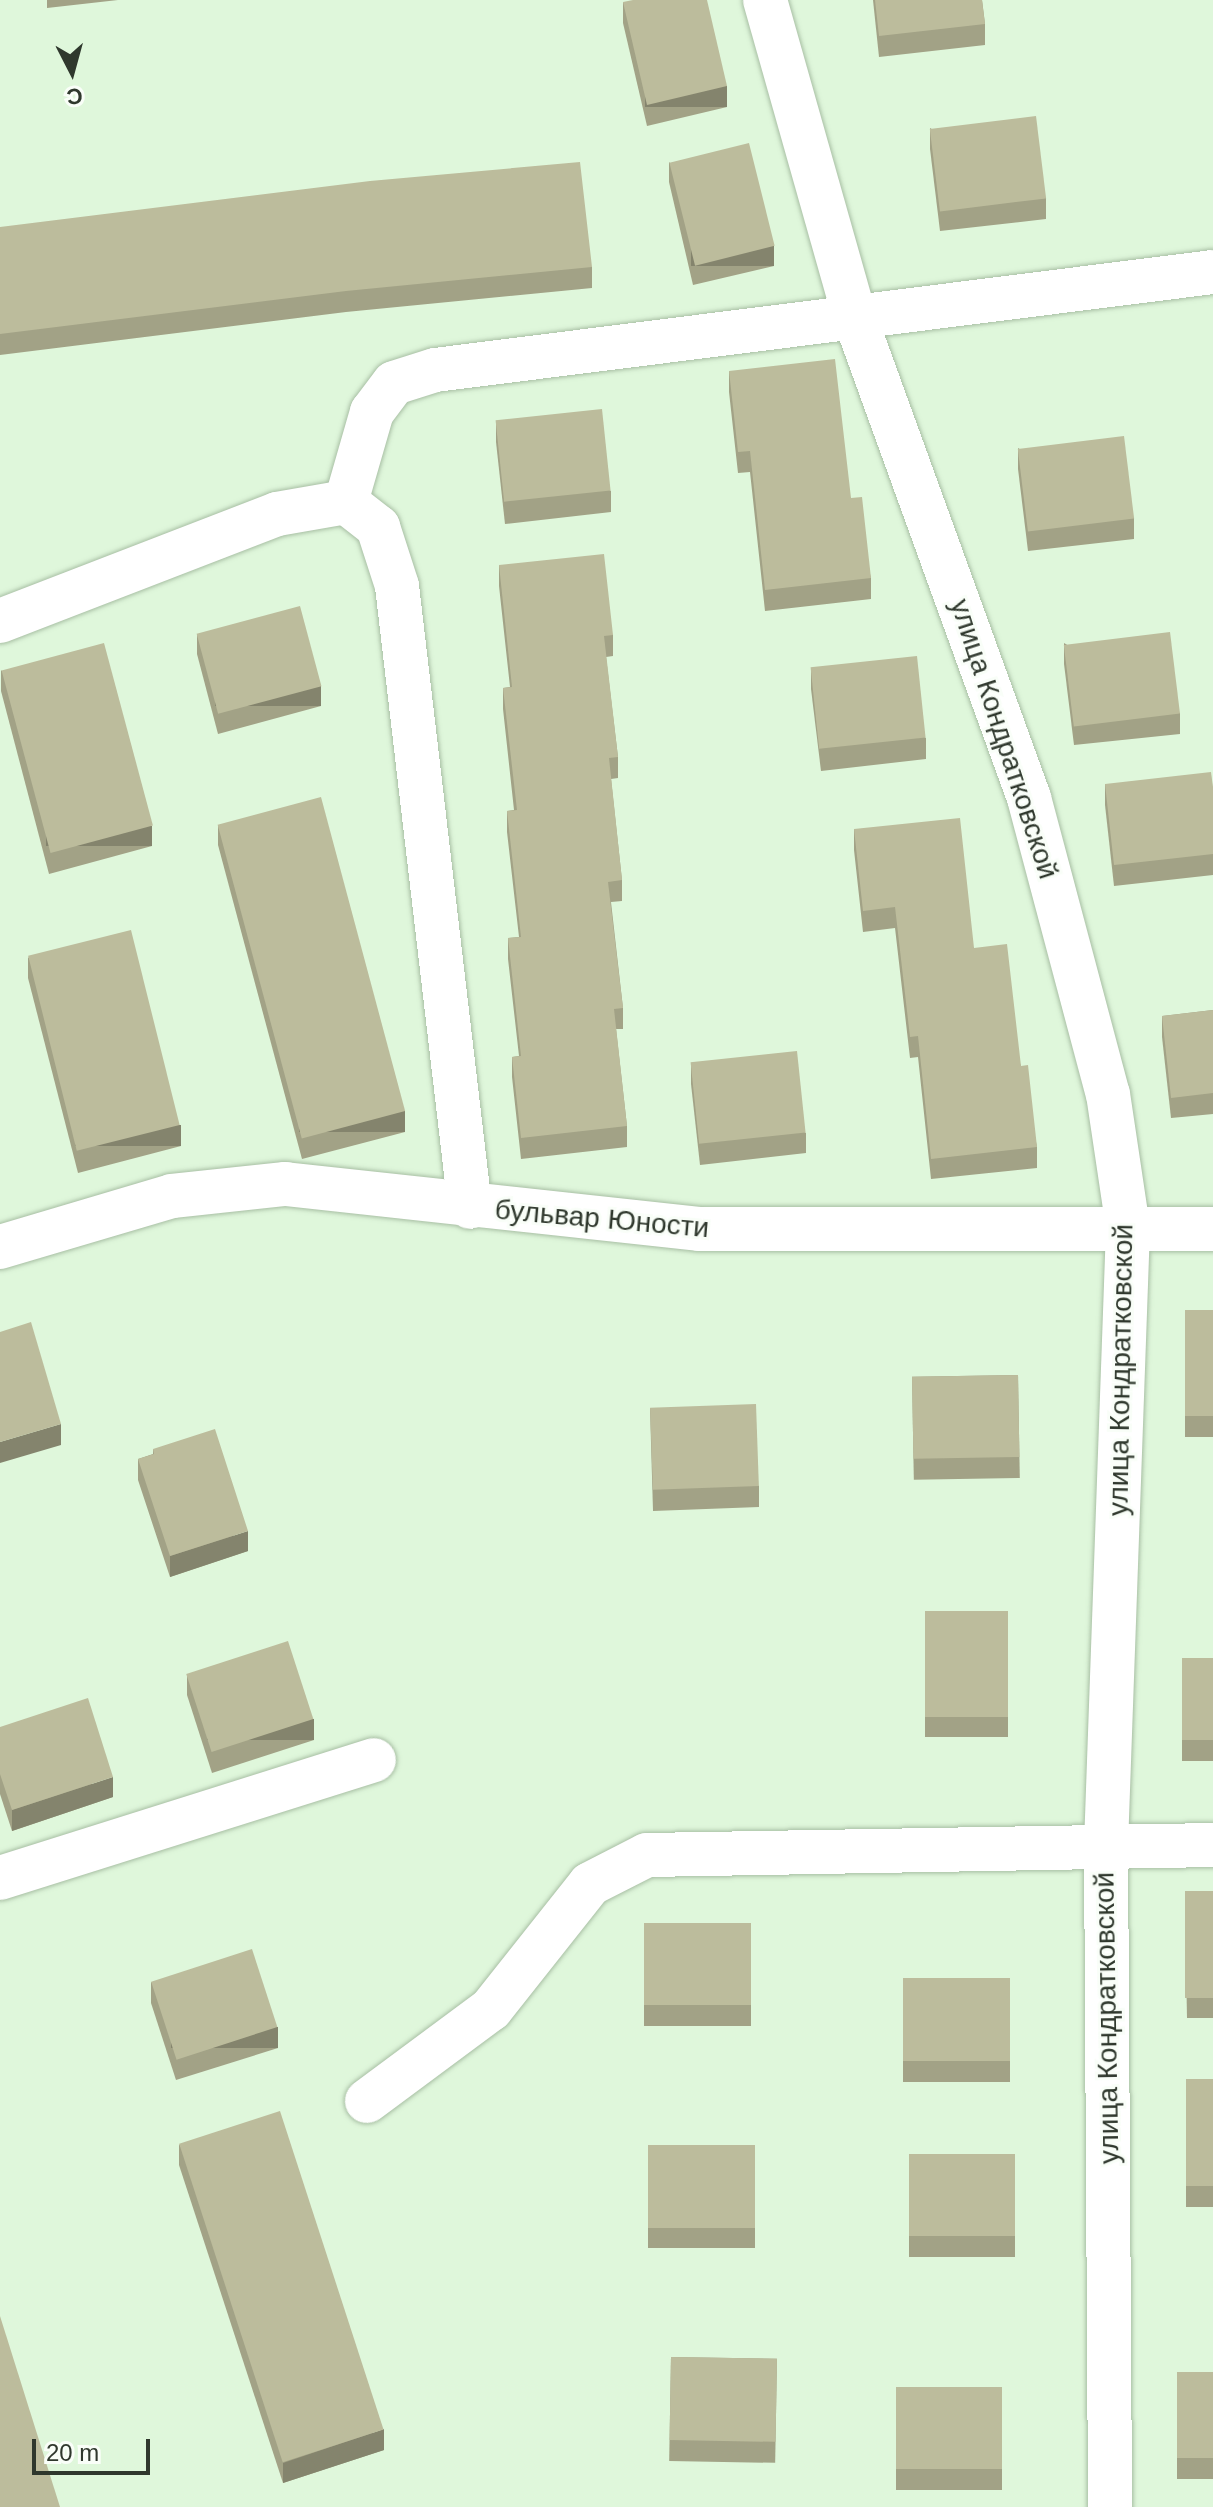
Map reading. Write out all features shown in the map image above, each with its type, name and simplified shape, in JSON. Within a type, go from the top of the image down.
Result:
[{"type":"street","name":"улица Кондратковской","points":[[765,0],[855,318],[1029,798],[1108,1094],[1128,1228],[1106,1846],[1110,2507]]},
{"type":"street","points":[[346,502],[372,412],[394,383],[435,370],[1213,272]]},
{"type":"street","points":[[0,621],[277,514],[346,502],[378,527],[397,586],[470,1207]]},
{"type":"street","name":"бульвар Юности","points":[[0,1247],[172,1196],[285,1184],[470,1207],[699,1229],[1213,1229]]},
{"type":"street","points":[[0,1878],[374,1760]]},
{"type":"street","points":[[367,2101],[491,2009],[590,1884],[647,1855],[1213,1845]]},
{"type":"building","points":[[707,0],[727,86],[647,105],[623,2]]},
{"type":"building","points":[[875,0],[982,0],[985,24],[879,36]]},
{"type":"building","points":[[1036,116],[1046,198],[940,211],[930,129]]},
{"type":"building","points":[[749,143],[775,246],[695,266],[669,163]]},
{"type":"building","points":[[580,162],[592,267],[346,291],[0,334],[0,227],[370,181]]},
{"type":"building","points":[[835,359],[851,498],[862,497],[871,578],[765,590],[750,451],[738,452],[729,371]]},
{"type":"building","points":[[602,409],[611,491],[504,502],[496,420]]},
{"type":"building","points":[[1124,436],[1134,518],[1028,531],[1018,449]]},
{"type":"building","points":[[604,554],[613,635],[604,636],[618,757],[609,758],[622,880],[608,882],[623,1008],[614,1009],[627,1126],[521,1138],[512,1057],[521,1056],[508,938],[521,937],[507,811],[517,810],[503,688],[512,687],[499,565]]},
{"type":"building","points":[[300,606],[321,686],[218,714],[197,634]]},
{"type":"building","points":[[1170,632],[1180,713],[1074,726],[1064,645]]},
{"type":"building","points":[[104,643],[153,826],[51,853],[2,670]]},
{"type":"building","points":[[917,656],[926,738],[819,749],[811,667]]},
{"type":"building","points":[[1211,772],[1213,854],[1114,865],[1105,784]]},
{"type":"building","points":[[321,797],[405,1111],[302,1139],[218,825]]},
{"type":"building","points":[[960,818],[974,948],[1007,944],[1021,1066],[1028,1065],[1037,1147],[931,1159],[918,1036],[910,1037],[895,907],[863,911],[854,829]]},
{"type":"building","points":[[131,930],[180,1125],[77,1151],[28,956]]},
{"type":"building","points":[[1213,1010],[1213,1093],[1171,1098],[1162,1016]]},
{"type":"building","points":[[797,1051],[806,1133],[699,1144],[691,1062]]},
{"type":"building","points":[[1185,1310],[1213,1310],[1213,1416],[1185,1416]]},
{"type":"building","points":[[31,1322],[61,1424],[0,1442],[0,1332]]},
{"type":"building","points":[[1018,1375],[1019,1457],[913,1459],[912,1377]]},
{"type":"building","points":[[756,1404],[759,1486],[653,1490],[650,1408]]},
{"type":"building","points":[[215,1429],[248,1531],[170,1556],[138,1459],[154,1454],[153,1449]]},
{"type":"building","points":[[925,1611],[1008,1611],[1008,1717],[925,1717]]},
{"type":"building","points":[[288,1641],[313,1719],[212,1752],[186,1674]]},
{"type":"building","points":[[1182,1658],[1213,1658],[1213,1740],[1182,1740]]},
{"type":"building","points":[[88,1698],[113,1777],[12,1810],[0,1774],[0,1727]]},
{"type":"building","points":[[1185,1891],[1213,1891],[1213,1998],[1185,1998]]},
{"type":"building","points":[[644,1923],[751,1923],[751,2005],[644,2005]]},
{"type":"building","points":[[252,1949],[277,2027],[177,2060],[151,1982]]},
{"type":"building","points":[[903,1978],[1010,1978],[1010,2061],[903,2061]]},
{"type":"building","points":[[1186,2079],[1213,2079],[1213,2186],[1186,2186]]},
{"type":"building","points":[[280,2111],[384,2430],[283,2462],[179,2144]]},
{"type":"building","points":[[648,2145],[755,2145],[755,2228],[648,2228]]},
{"type":"building","points":[[909,2154],[1015,2154],[1015,2236],[909,2236]]},
{"type":"building","points":[[0,2316],[60,2507],[0,2507]]},
{"type":"building","points":[[671,2357],[777,2359],[776,2442],[670,2440]]},
{"type":"building","points":[[1177,2372],[1213,2372],[1213,2458],[1177,2458]]},
{"type":"building","points":[[896,2387],[1002,2387],[1002,2469],[896,2469]]}]
